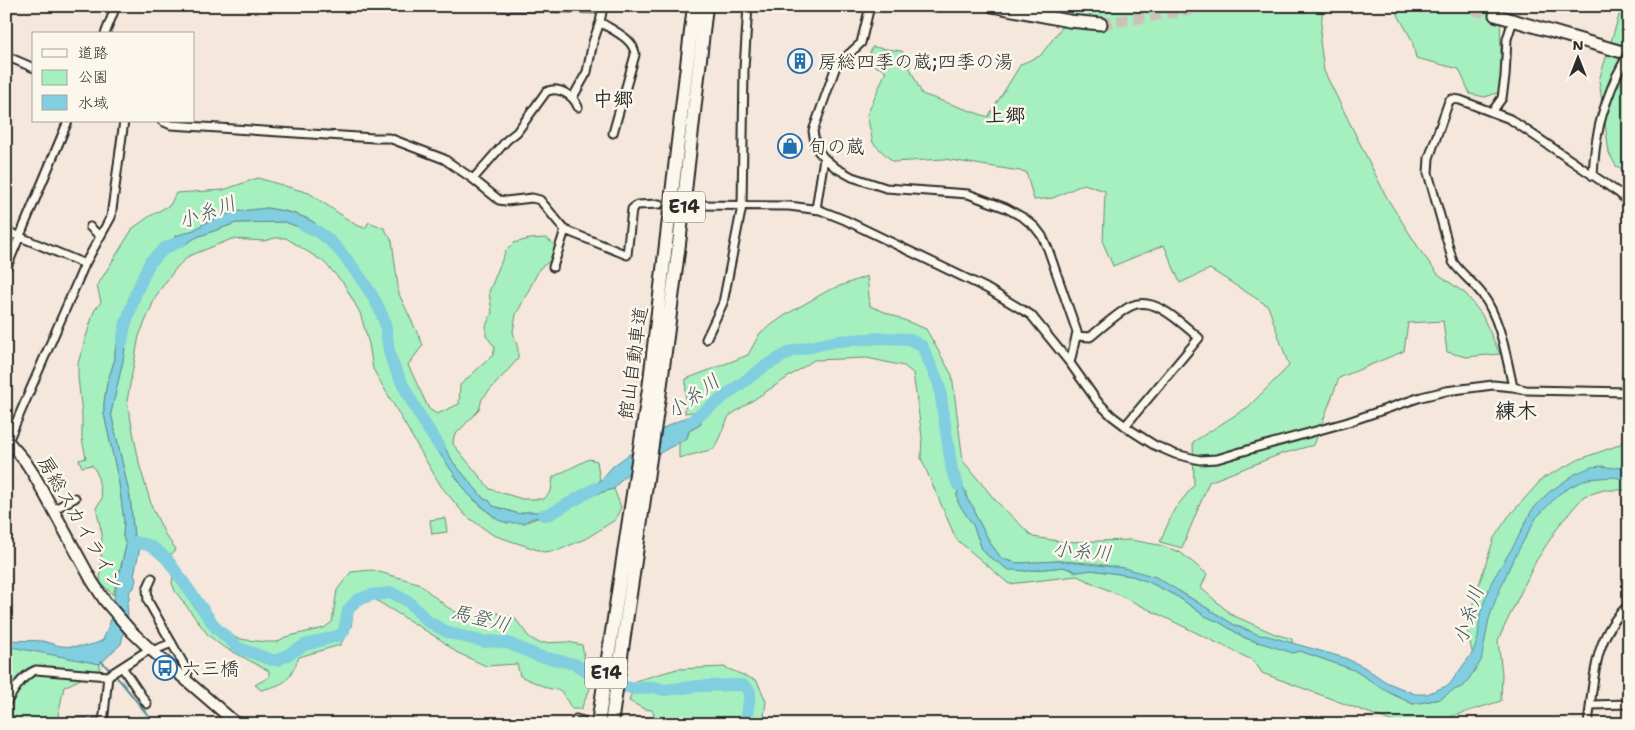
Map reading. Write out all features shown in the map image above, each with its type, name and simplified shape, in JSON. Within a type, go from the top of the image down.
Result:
[{"type":"highway","points":[[685,6],[694,23]]},
{"type":"highway","name":"館山自動車道","points":[[611,724],[621,623],[655,390],[679,244],[694,6]]},
{"type":"highway","name":"館山自動車道","points":[[655,390],[681,119],[694,23],[706,6]]},
{"type":"highway","name":"館山自動車道","points":[[595,723],[621,623]]},
{"type":"main road","points":[[992,6],[1069,21],[1101,24]]},
{"type":"main road","points":[[1495,15],[1629,53]]},
{"type":"main road","name":"房総スカイライン","points":[[7,440],[25,461],[105,601],[151,650],[237,724]]},
{"type":"street","points":[[105,32],[116,6]]},
{"type":"street","points":[[502,6],[603,8],[592,42],[587,72],[573,97]]},
{"type":"street","points":[[706,339],[723,303],[742,206],[744,70],[748,6]]},
{"type":"street","points":[[870,6],[864,24],[861,43],[835,69],[830,88],[813,131],[816,148],[836,168],[852,177],[886,188],[968,194],[1006,208],[1035,227],[1048,249],[1077,332],[1070,363]]},
{"type":"street","points":[[1492,112],[1502,98],[1507,39],[1513,20]]},
{"type":"street","points":[[600,22],[631,43],[635,48],[635,55],[613,133]]},
{"type":"street","points":[[1593,176],[1594,149],[1599,122],[1608,95],[1629,53]]},
{"type":"street","points":[[6,56],[32,67]]},
{"type":"street","points":[[474,179],[507,140],[517,132],[546,92],[551,89],[558,90],[573,97],[578,106]]},
{"type":"street","points":[[1513,387],[1492,310],[1482,293],[1458,270],[1453,262],[1428,173],[1429,158],[1449,101],[1460,100],[1510,119],[1619,193],[1629,203]]},
{"type":"street","points":[[6,269],[68,122]]},
{"type":"street","points":[[7,440],[85,264],[111,217],[124,122]]},
{"type":"street","points":[[164,122],[171,125],[389,138],[444,159],[474,179],[499,200],[532,198],[540,200],[565,230],[627,255],[632,209],[637,204],[659,204]]},
{"type":"street","points":[[816,209],[824,158]]},
{"type":"street","points":[[697,205],[789,206],[816,209],[845,220],[1008,300],[1031,315],[1070,363],[1097,401],[1112,416],[1154,445],[1175,454],[1200,460],[1217,459],[1348,422],[1446,391],[1493,386],[1526,390],[1627,391],[1629,350]]},
{"type":"street","points":[[90,227],[100,236]]},
{"type":"street","points":[[553,267],[565,230]]},
{"type":"street","points":[[6,231],[85,264]]},
{"type":"street","points":[[1076,336],[1090,337],[1130,306],[1142,303],[1166,310],[1199,338],[1125,426]]},
{"type":"street","points":[[53,510],[75,498]]},
{"type":"street","points":[[152,578],[147,589],[147,597],[188,672],[184,679]]},
{"type":"street","points":[[1588,724],[1600,647],[1614,619],[1629,605]]},
{"type":"street","points":[[6,703],[30,672],[36,670],[109,676],[151,650],[172,643]]},
{"type":"street","points":[[121,668],[148,704]]},
{"type":"street","points":[[76,722],[103,723],[109,676]]},
{"type":"street","points":[[1590,705],[1629,704]]},
{"type":"street","points":[[576,724],[576,720],[595,723]]},
{"type":"green space","points":[[1078,6],[1323,6],[1320,41],[1324,71],[1387,198],[1422,253],[1438,274],[1466,294],[1482,315],[1500,354],[1466,357],[1447,352],[1443,321],[1408,323],[1404,351],[1339,378],[1314,445],[1281,454],[1209,482],[1182,548],[1160,542],[1174,510],[1194,485],[1193,442],[1248,407],[1289,366],[1268,306],[1210,269],[1180,283],[1164,245],[1113,266],[1103,243],[1105,191],[1084,184],[1053,198],[1034,200],[1026,172],[944,159],[893,162],[873,143],[867,115],[886,71],[867,62],[872,47],[902,51],[922,94],[988,117],[1021,64],[1040,56]]},
{"type":"green space","points":[[1393,6],[1500,6],[1500,92],[1485,97],[1470,94],[1459,69],[1416,58],[1412,40]]},
{"type":"green space","points":[[1622,6],[1629,6],[1629,173],[1616,166],[1609,153],[1599,80]]},
{"type":"green space","points":[[258,178],[309,193],[356,225],[365,228],[369,222],[384,228],[392,241],[399,294],[423,345],[408,365],[429,409],[437,414],[459,404],[460,385],[493,355],[495,347],[486,336],[486,326],[492,312],[489,292],[506,250],[513,243],[530,239],[546,238],[555,245],[553,259],[540,268],[516,315],[513,332],[518,349],[518,359],[482,399],[479,410],[454,436],[453,444],[490,489],[522,499],[544,499],[551,491],[553,477],[589,459],[597,461],[600,481],[582,496],[614,489],[621,507],[615,520],[587,538],[559,550],[544,552],[493,535],[465,515],[441,486],[373,369],[369,344],[360,313],[344,284],[324,262],[286,238],[264,241],[232,239],[189,256],[177,267],[156,296],[139,336],[127,401],[140,467],[152,507],[166,536],[176,549],[172,554],[167,554],[159,545],[136,540],[134,536],[130,497],[111,413],[124,356],[127,325],[124,325],[115,351],[115,359],[107,383],[104,414],[119,483],[124,521],[123,536],[126,546],[113,595],[100,582],[102,534],[96,508],[102,498],[97,473],[92,465],[82,467],[79,460],[86,458],[82,439],[78,363],[94,311],[101,302],[97,286],[133,228],[170,205],[176,193],[223,190]],"holes":[[[267,208],[304,217],[315,223],[316,229],[304,229],[285,222],[236,223],[197,237],[177,247],[169,248],[170,242],[176,236],[194,230],[205,223],[233,212]],[[442,443],[453,462],[484,499],[493,506],[519,514],[541,512],[546,509],[540,517],[524,523],[494,517],[474,500],[456,477],[441,454]]]},
{"type":"green space","points":[[867,276],[870,306],[926,329],[952,375],[963,461],[996,501],[1033,537],[1065,542],[1131,540],[1159,545],[1180,552],[1207,574],[1201,588],[1232,615],[1275,634],[1292,639],[1293,653],[1300,651],[1354,670],[1388,692],[1413,704],[1440,699],[1475,665],[1466,625],[1494,538],[1508,517],[1543,478],[1580,459],[1619,445],[1629,432],[1629,493],[1625,490],[1604,490],[1584,496],[1560,524],[1536,561],[1498,640],[1502,674],[1501,701],[1443,719],[1396,723],[1262,673],[1254,661],[1077,576],[1009,584],[956,539],[921,458],[922,437],[913,373],[904,366],[867,358],[814,360],[729,416],[714,449],[679,458],[679,443],[687,438],[689,431],[700,425],[702,418],[700,411],[685,413],[686,379],[748,355],[760,333],[787,314],[829,290]],"holes":[[[963,488],[967,499],[974,508],[975,514],[990,543],[1002,559],[1017,563],[1059,561],[1123,568],[1181,592],[1236,626],[1249,630],[1259,643],[1245,638],[1205,616],[1178,597],[1149,582],[1132,576],[1092,570],[1077,572],[1063,567],[1027,571],[1009,569],[988,556],[982,549],[973,525],[957,495],[958,489]]]},
{"type":"green space","points":[[445,518],[447,532],[432,534],[430,520]]},
{"type":"green space","points":[[372,570],[418,583],[447,607],[468,619],[497,613],[514,617],[529,637],[539,643],[568,642],[582,645],[590,689],[581,709],[572,709],[561,691],[547,688],[520,676],[517,664],[486,666],[456,652],[441,640],[369,596],[354,605],[351,627],[340,645],[299,657],[286,680],[276,686],[261,690],[255,685],[269,677],[269,671],[222,646],[208,635],[175,591],[172,583],[173,575],[197,611],[220,634],[246,640],[277,642],[285,637],[324,628],[332,622],[337,590],[351,572]]},
{"type":"green space","points":[[6,646],[100,664],[99,672],[87,673],[85,677],[64,687],[58,716],[72,724],[6,724]]},
{"type":"green space","points":[[724,667],[757,681],[766,701],[764,718],[767,724],[658,722],[652,710],[644,709],[629,701],[635,681],[677,669]]},
{"type":"water","points":[[267,208],[304,217],[315,223],[316,230],[304,229],[285,222],[236,223],[197,237],[182,246],[167,249],[165,246],[176,236],[233,212]]},
{"type":"water","points":[[124,325],[127,325],[124,356],[111,413],[130,497],[134,536],[141,543],[134,575],[136,579],[134,588],[130,590],[127,604],[127,619],[113,602],[126,546],[123,536],[124,521],[119,483],[104,414],[107,383]]},
{"type":"water","points":[[701,411],[703,412],[700,425],[689,431],[687,438],[658,454],[661,430]]},
{"type":"water","points":[[430,433],[442,443],[453,462],[484,499],[490,501],[493,506],[519,514],[541,512],[556,507],[558,509],[552,514],[530,519],[524,523],[507,523],[498,520],[468,494],[428,437]]},
{"type":"water","points":[[634,451],[631,471],[614,489],[594,495],[582,496],[595,487],[613,466]]},
{"type":"water","points":[[1629,466],[1629,480],[1613,477],[1588,479],[1559,494],[1536,518],[1511,564],[1489,619],[1481,661],[1464,686],[1440,699],[1413,704],[1388,692],[1354,670],[1300,651],[1293,653],[1245,638],[1205,616],[1178,597],[1149,582],[1132,576],[1092,570],[1077,572],[1063,567],[1027,571],[1009,570],[988,556],[982,549],[973,525],[958,503],[958,489],[952,471],[966,492],[967,499],[974,508],[975,514],[990,543],[1002,559],[1017,563],[1059,561],[1124,568],[1156,577],[1236,626],[1260,635],[1345,658],[1364,667],[1386,682],[1415,694],[1427,694],[1449,685],[1473,652],[1478,638],[1480,613],[1492,581],[1532,510],[1548,493],[1575,474],[1591,467],[1614,468]]},
{"type":"water","points":[[112,617],[124,632],[121,644],[100,664],[6,646],[6,640],[42,641],[58,646],[94,644],[103,640]]},
{"type":"waterway","name":"小糸川","points":[[302,224],[319,232],[328,239],[344,256],[369,291],[382,314],[391,359],[403,386],[440,447]]},
{"type":"waterway","name":"小糸川","points":[[122,342],[125,326],[136,293],[150,262],[165,248],[181,241]]},
{"type":"waterway","name":"小糸川","points":[[690,422],[765,366],[792,351],[837,341],[882,338],[909,339],[922,346],[939,384],[952,471],[958,485]]},
{"type":"waterway","name":"小糸川","points":[[543,515],[550,514],[596,488]]},
{"type":"waterway","name":"馬登川","points":[[132,542],[151,547],[167,559],[216,628],[239,648],[272,660],[278,660],[305,645],[340,635],[344,631],[348,610],[357,600],[371,595],[392,593],[409,602],[427,621],[449,633],[485,642],[508,643],[538,656],[575,664],[590,674],[614,684],[635,689],[654,687],[664,690],[700,686],[742,685],[750,692],[746,724]]},
{"type":"waterway","points":[[101,661],[122,683],[155,724]]},
{"type":"tunnel","points":[[1101,24],[1214,6]]},
{"type":"tunnel","points":[[1457,6],[1495,15]]},
{"type":"place","name":"房総四季の蔵;四季の湯","points":[[800,61]]},
{"type":"place","name":"旬の蔵","points":[[790,146]]},
{"type":"place","name":"六三橋","points":[[165,668]]},
{"type":"district","name":"中郷","points":[[613,99]]},
{"type":"district","name":"上郷","points":[[1005,115]]},
{"type":"district","name":"練木","points":[[1516,411]]}]
